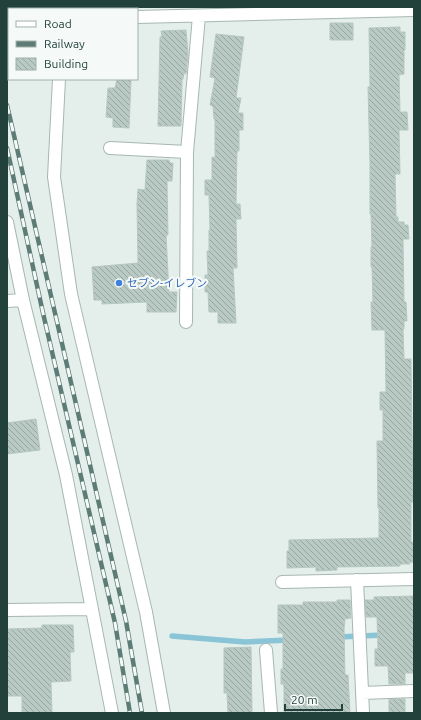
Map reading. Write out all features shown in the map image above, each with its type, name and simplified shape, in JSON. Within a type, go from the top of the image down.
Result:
[{"type":"street","points":[[138,17],[414,10]]},
{"type":"street","points":[[186,322],[187,152],[199,16]]},
{"type":"street","points":[[59,80],[54,177],[71,294],[146,612],[164,713]]},
{"type":"street","points":[[110,148],[187,152]]},
{"type":"street","points":[[7,222],[9,245],[66,474],[112,713]]},
{"type":"street","points":[[7,301],[23,300]]},
{"type":"street","points":[[282,582],[414,579]]},
{"type":"street","points":[[357,580],[363,713]]},
{"type":"street","points":[[7,610],[91,609]]},
{"type":"street","points":[[266,650],[271,713]]},
{"type":"street","points":[[362,693],[414,690]]},
{"type":"building","points":[[330,23],[353,23],[353,40],[330,40]]},
{"type":"building","points":[[400,27],[400,32],[405,32],[405,50],[404,74],[399,75],[400,112],[407,112],[408,130],[399,130],[400,174],[395,174],[396,217],[398,217],[398,222],[404,222],[404,225],[408,225],[409,239],[403,239],[404,302],[406,302],[407,321],[404,321],[403,329],[404,359],[411,359],[413,502],[411,502],[411,542],[413,542],[414,562],[410,562],[410,564],[400,564],[400,566],[337,567],[337,570],[316,571],[316,567],[287,568],[287,551],[289,551],[289,540],[379,538],[377,441],[383,441],[383,410],[380,410],[380,392],[386,392],[385,330],[372,330],[371,302],[373,302],[368,87],[370,87],[369,28]]},
{"type":"building","points":[[186,30],[188,53],[186,74],[184,73],[182,79],[181,126],[158,126],[161,31]]},
{"type":"building","points":[[216,34],[244,37],[236,98],[241,98],[238,113],[243,113],[243,130],[239,130],[239,151],[237,151],[236,204],[240,204],[241,219],[236,219],[237,268],[233,268],[236,323],[218,323],[218,312],[209,312],[208,292],[205,292],[205,275],[208,275],[207,251],[209,251],[210,230],[209,195],[205,195],[205,180],[212,180],[212,157],[215,158],[215,119],[213,106],[210,105],[215,78],[210,77]]},
{"type":"building","points":[[117,80],[131,80],[129,128],[113,127],[113,118],[106,117],[108,88],[115,88]]},
{"type":"building","points":[[147,160],[169,160],[170,163],[173,163],[172,181],[167,181],[168,235],[166,235],[169,292],[177,292],[176,312],[147,312],[147,302],[102,304],[102,300],[94,300],[92,267],[138,263],[138,189],[145,190]]},
{"type":"building","points":[[36,419],[40,450],[7,454],[7,423]]},
{"type":"building","points":[[414,596],[414,673],[405,673],[405,684],[389,684],[388,666],[375,666],[375,649],[378,649],[377,617],[366,617],[365,600],[374,600],[374,597]]},
{"type":"building","points":[[337,600],[350,600],[351,618],[345,619],[344,629],[345,675],[348,675],[350,713],[284,713],[284,687],[283,684],[281,684],[281,669],[283,669],[283,633],[278,633],[278,605],[303,605],[303,602],[337,602]]},
{"type":"building","points":[[42,625],[73,625],[74,652],[70,652],[71,681],[51,682],[52,713],[22,713],[22,696],[7,696],[7,629],[42,628]]},
{"type":"building","points":[[251,647],[252,713],[228,713],[227,693],[224,693],[224,648]]},
{"type":"building","points":[[389,699],[405,699],[405,713],[389,713]]},
{"type":"waterway","points":[[338,637],[383,635]]},
{"type":"waterway","points":[[172,636],[245,642],[290,640]]},
{"type":"railway","points":[[7,105],[126,621],[142,713]]},
{"type":"railway","points":[[7,148],[43,313],[115,623],[130,713]]},
{"type":"place","name":"セブン-イレブン","points":[[119,283]]}]
